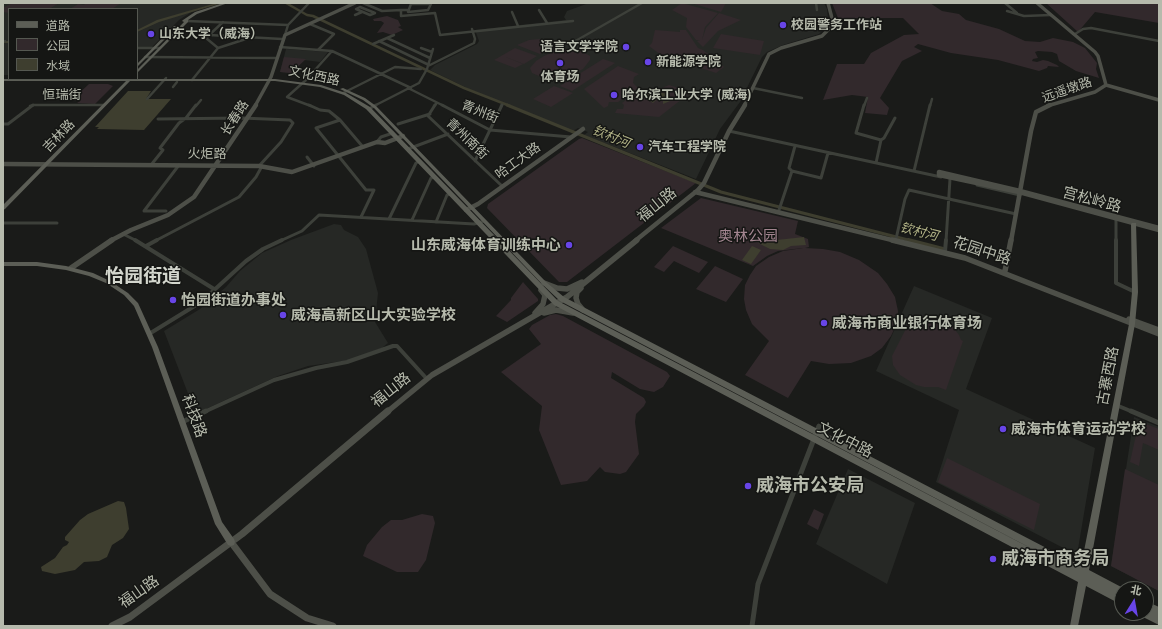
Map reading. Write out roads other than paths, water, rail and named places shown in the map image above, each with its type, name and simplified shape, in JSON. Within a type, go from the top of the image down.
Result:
[{"type":"main road","points":[[138,65],[184,21],[196,13],[226,3]]},
{"type":"main road","name":"长春路","points":[[71,268],[92,252],[123,234],[168,215],[187,203],[199,191],[260,98],[270,78],[282,39],[285,35],[355,3]]},
{"type":"main road","name":"福山路","points":[[112,626],[130,617],[231,542],[427,379],[559,301],[700,188],[729,131],[744,108],[766,58],[769,54],[781,48],[822,36],[831,27],[833,22],[828,3]]},
{"type":"main road","name":"远遥墩路","points":[[1005,270],[1031,131],[1036,112],[1042,108],[1095,92],[1106,85],[1098,56],[1075,34],[1037,3]]},
{"type":"main road","points":[[138,71],[184,21]]},
{"type":"main road","name":"文化西路","points":[[138,77],[145,79]]},
{"type":"main road","name":"文化西路","points":[[138,79],[270,78],[304,81],[345,92],[375,107],[393,131]]},
{"type":"main road","points":[[109,80],[116,83],[118,88],[145,79]]},
{"type":"main road","name":"文化西路","points":[[87,80],[127,80]]},
{"type":"main road","name":"吉林路","points":[[3,208],[127,80]]},
{"type":"main road","points":[[1106,85],[1159,100]]},
{"type":"main road","name":"文化西路","points":[[345,92],[369,109],[400,137],[472,207],[481,222],[539,286],[559,301]]},
{"type":"main road","name":"哈工大路","points":[[466,210],[577,133]]},
{"type":"main road","name":"火炬路","points":[[3,164],[260,166],[292,172],[314,166],[377,142],[385,143],[400,137]]},
{"type":"main road","name":"文化西路","points":[[411,148],[420,161],[466,210],[481,222],[544,283],[559,301]]},
{"type":"main road","name":"吉林路","points":[[3,202],[43,165]]},
{"type":"main road","points":[[1020,193],[939,175],[939,172],[1159,229]]},
{"type":"main road","points":[[700,188],[965,258],[1132,322],[1159,334]]},
{"type":"main road","name":"花园中路","points":[[700,188],[965,256],[1005,270],[1132,322],[1159,330]]},
{"type":"main road","name":"宫松岭路","points":[[1020,193],[1134,224],[1159,229]]},
{"type":"main road","name":"古寨西路","points":[[1074,626],[1132,322],[1134,292],[1134,224]]},
{"type":"main road","name":"科技路","points":[[3,264],[36,264],[71,268],[108,282],[126,294],[136,304],[149,334],[220,524],[231,542],[270,594],[306,618],[333,626]]},
{"type":"main road","points":[[544,283],[557,288],[567,289],[589,278]]},
{"type":"main road","points":[[583,310],[578,304],[576,298],[577,292],[589,278]]},
{"type":"main road","points":[[530,318],[543,304],[545,295],[539,286]]},
{"type":"main road","name":"文化中路","points":[[559,301],[583,310],[816,433],[1083,576],[1114,596]]},
{"type":"main road","name":"文化中路","points":[[559,301],[574,313],[816,433]]},
{"type":"main road","points":[[530,318],[550,311],[563,310],[574,313]]},
{"type":"main road","name":"文化中路","points":[[1083,576],[1114,589]]},
{"type":"street","points":[[285,35],[288,25],[309,3]]},
{"type":"street","points":[[363,3],[382,11],[408,10],[408,12],[428,10],[431,4],[411,4],[408,10]]},
{"type":"street","points":[[572,43],[642,3]]},
{"type":"street","points":[[816,3],[817,10]]},
{"type":"street","points":[[1005,3],[1019,15]]},
{"type":"street","points":[[355,15],[362,12],[370,15],[374,13],[360,7],[356,9],[362,12]]},
{"type":"street","points":[[401,10],[401,16],[435,13],[440,35],[472,30],[573,21]]},
{"type":"street","points":[[539,10],[547,23]]},
{"type":"street","points":[[1006,11],[1019,15],[1051,15]]},
{"type":"street","points":[[512,12],[518,26]]},
{"type":"street","points":[[184,21],[288,25]]},
{"type":"street","points":[[218,48],[206,38],[223,22]]},
{"type":"street","points":[[310,24],[334,34],[318,50]]},
{"type":"street","points":[[1075,34],[1083,28],[1091,28],[1159,41]]},
{"type":"street","points":[[428,68],[474,43],[475,39],[472,30]]},
{"type":"street","points":[[209,35],[282,39]]},
{"type":"street","points":[[373,44],[394,35]]},
{"type":"street","points":[[193,78],[218,48],[249,38]]},
{"type":"street","points":[[387,38],[430,58]]},
{"type":"street","points":[[379,41],[428,68]]},
{"type":"street","name":"青州街","points":[[280,47],[332,51],[381,74],[436,104],[490,130],[577,133]]},
{"type":"street","points":[[138,48],[160,48]]},
{"type":"street","points":[[369,109],[411,89],[419,83],[428,68],[432,50],[421,48]]},
{"type":"street","points":[[332,51],[304,81],[288,95],[288,98],[329,112],[340,120],[363,147]]},
{"type":"street","points":[[145,57],[277,58]]},
{"type":"street","points":[[345,92],[396,67],[421,69]]},
{"type":"street","points":[[147,99],[165,79]]},
{"type":"street","points":[[173,87],[177,82]]},
{"type":"street","points":[[753,88],[802,98]]},
{"type":"street","points":[[867,98],[859,119],[856,133],[881,140]]},
{"type":"street","points":[[914,171],[932,99]]},
{"type":"street","points":[[151,165],[163,150],[160,148],[179,123],[186,118],[201,100]]},
{"type":"street","name":"青州南街","points":[[436,104],[428,116],[502,186]]},
{"type":"street","name":"恒瑞街","points":[[3,129],[29,107],[34,105],[102,105]]},
{"type":"street","points":[[474,161],[502,105]]},
{"type":"street","points":[[398,124],[430,114]]},
{"type":"street","points":[[146,246],[206,213],[239,197],[256,177],[260,166],[281,142],[292,122],[286,119],[248,118],[158,119]]},
{"type":"street","points":[[876,163],[881,140],[884,138],[895,118]]},
{"type":"street","points":[[340,120],[316,128],[366,190],[374,190],[361,217]]},
{"type":"street","points":[[3,124],[8,124]]},
{"type":"street","points":[[377,142],[381,137],[401,128]]},
{"type":"street","points":[[729,131],[1020,193]]},
{"type":"street","points":[[411,148],[448,134]]},
{"type":"street","points":[[780,208],[792,171],[789,168],[795,146]]},
{"type":"street","points":[[792,171],[821,178],[828,153]]},
{"type":"street","points":[[307,157],[314,166]]},
{"type":"street","points":[[389,219],[416,163],[420,161]]},
{"type":"street","points":[[166,211],[144,211],[179,165]]},
{"type":"street","points":[[412,220],[431,178],[435,177]]},
{"type":"street","points":[[945,251],[950,179]]},
{"type":"street","points":[[896,238],[905,199],[909,190],[1016,214]]},
{"type":"street","points":[[436,222],[446,195],[451,194]]},
{"type":"street","points":[[149,334],[201,302],[246,261],[263,249],[302,231],[319,215],[474,224],[481,222]]},
{"type":"street","points":[[1116,218],[1116,283],[1134,292]]},
{"type":"street","points":[[3,223],[56,223]]},
{"type":"street","points":[[123,234],[146,246],[214,289]]},
{"type":"street","points":[[181,422],[274,380],[316,368],[347,362],[392,346],[397,346],[427,379]]},
{"type":"street","points":[[1116,404],[1159,423]]},
{"type":"street","points":[[752,626],[758,584],[816,433]]},
{"type":"water","points":[[128,91],[151,91],[146,99],[171,99],[144,130],[97,129],[99,127],[95,127]]},
{"type":"water","points":[[655,91],[667,94],[670,101],[663,104],[663,100],[658,99],[653,103],[647,99],[647,92],[637,93]]},
{"type":"water","points":[[804,237],[806,245],[791,246],[783,250],[770,249],[758,243],[777,240]]},
{"type":"water","points":[[752,246],[761,250],[751,264],[742,260]]},
{"type":"water","points":[[118,501],[124,502],[129,529],[123,538],[112,545],[107,557],[99,561],[84,562],[75,570],[55,574],[42,571],[41,567],[55,558],[63,547],[67,545],[69,542],[65,540],[65,537],[80,520],[88,514]]},
{"type":"waterway","points":[[138,31],[158,21],[220,3]]},
{"type":"waterway","name":"钦村河","points":[[286,3],[307,15],[313,16],[464,88],[510,106]]},
{"type":"waterway","points":[[3,42],[8,42]]},
{"type":"waterway","name":"钦村河","points":[[507,105],[721,192],[912,241]]},
{"type":"waterway","name":"钦村河","points":[[908,240],[943,249]]},
{"type":"place","name":"校园警务工作站","points":[[783,25]]},
{"type":"place","name":"山东大学（威海）","points":[[151,34]]},
{"type":"place","name":"语言文学学院","points":[[626,47]]},
{"type":"place","name":"新能源学院","points":[[648,62]]},
{"type":"place","name":"体育场","points":[[560,63]]},
{"type":"place","name":"哈尔滨工业大学 (威海)","points":[[614,95]]},
{"type":"place","name":"汽车工程学院","points":[[640,147]]},
{"type":"place","name":"山东威海体育训练中心","points":[[569,245]]},
{"type":"place","name":"怡园街道办事处","points":[[173,300]]},
{"type":"place","name":"威海高新区山大实验学校","points":[[283,315]]},
{"type":"place","name":"威海市商业银行体育场","points":[[824,323]]},
{"type":"place","name":"威海市体育运动学校","points":[[1003,429]]},
{"type":"place","name":"威海市公安局","points":[[748,486]]},
{"type":"place","name":"威海市商务局","points":[[993,559]]},
{"type":"district","name":"怡园街道","points":[[143,276]]},
{"type":"park label","name":"奥林公园","points":[[748,236]]}]
